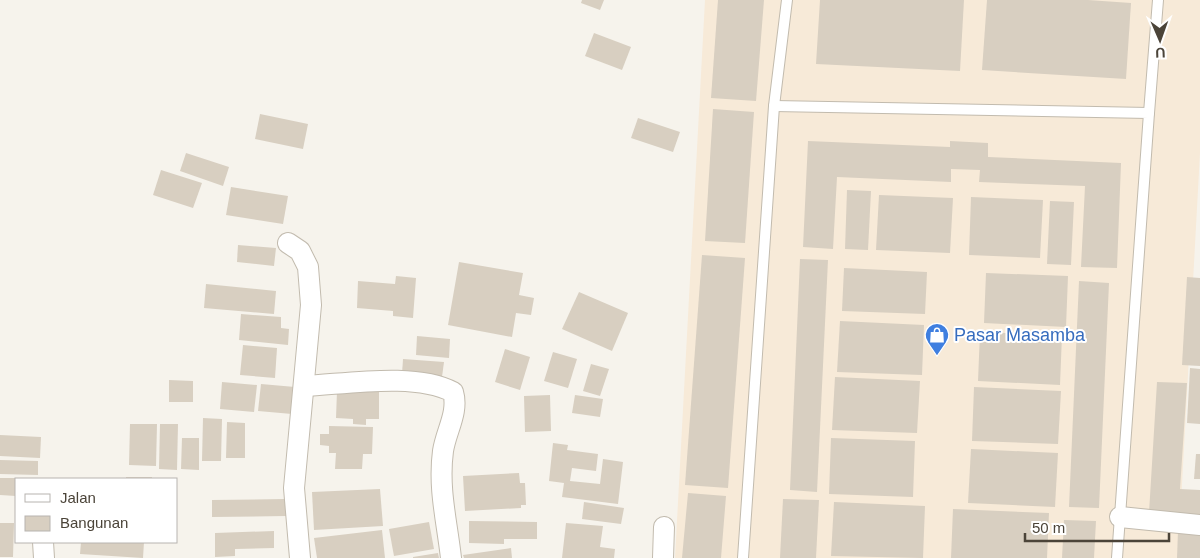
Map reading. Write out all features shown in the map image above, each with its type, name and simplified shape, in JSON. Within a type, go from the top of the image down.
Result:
[{"type":"street","points":[[288,242],[300,251],[308,267],[311,305],[294,488],[300,558]]},
{"type":"street","points":[[304,386],[407,381],[443,387],[453,392],[456,403],[443,451],[442,481],[442,503],[451,558]]},
{"type":"street","points":[[1120,517],[1200,525]]},
{"type":"street","points":[[663,558],[664,527]]},
{"type":"street","points":[[43,543],[44,558]]},
{"type":"lane","points":[[743,558],[774,106],[787,0]]},
{"type":"lane","points":[[1117,558],[1158,0]]},
{"type":"lane","points":[[774,106],[1149,113]]},
{"type":"shaded area","name":"Pasar Masamba","points":[[705,0],[1200,0],[1200,153],[1178,558],[675,558]]},
{"type":"building","points":[[582,0],[604,0],[600,10],[581,3]]},
{"type":"building","points":[[718,0],[764,0],[756,101],[711,98]]},
{"type":"building","points":[[820,0],[964,0],[960,71],[816,64]]},
{"type":"building","points":[[987,0],[1088,0],[1131,3],[1126,79],[982,70]]},
{"type":"building","points":[[594,33],[631,47],[622,70],[585,56]]},
{"type":"building","points":[[713,109],[754,112],[745,243],[705,241]]},
{"type":"building","points":[[260,114],[308,124],[303,149],[255,139]]},
{"type":"building","points":[[638,118],[680,132],[673,152],[631,138]]},
{"type":"building","points":[[808,141],[950,147],[950,141],[988,143],[988,157],[1121,163],[1117,268],[1081,267],[1085,186],[979,182],[980,170],[951,169],[951,182],[837,177],[833,249],[803,247]]},
{"type":"building","points":[[186,153],[229,167],[223,186],[180,171]]},
{"type":"building","points":[[161,170],[202,183],[193,208],[153,195]]},
{"type":"building","points":[[231,187],[288,196],[283,224],[226,215]]},
{"type":"building","points":[[847,190],[871,191],[868,250],[845,249]]},
{"type":"building","points":[[879,195],[953,198],[950,253],[876,250]]},
{"type":"building","points":[[971,197],[1043,200],[1040,258],[969,255]]},
{"type":"building","points":[[1050,201],[1074,202],[1071,265],[1047,264]]},
{"type":"building","points":[[238,245],[276,248],[274,266],[237,262]]},
{"type":"building","points":[[702,255],[745,258],[728,488],[685,485]]},
{"type":"building","points":[[800,259],[828,260],[817,492],[790,490]]},
{"type":"building","points":[[459,262],[523,273],[519,295],[534,298],[531,315],[516,313],[512,337],[448,325]]},
{"type":"building","points":[[844,268],[927,272],[925,314],[842,311]]},
{"type":"building","points":[[986,273],[1068,276],[1066,327],[984,323]]},
{"type":"building","points":[[396,276],[416,278],[413,318],[393,316],[393,311],[357,308],[358,281],[395,284]]},
{"type":"building","points":[[1187,277],[1200,278],[1200,366],[1182,365]]},
{"type":"building","points":[[1079,281],[1109,283],[1099,508],[1069,507]]},
{"type":"building","points":[[206,284],[276,291],[274,314],[204,308]]},
{"type":"building","points":[[579,292],[628,313],[612,351],[562,329]]},
{"type":"building","points":[[241,314],[281,317],[281,328],[289,329],[288,345],[239,340]]},
{"type":"building","points":[[840,321],[924,325],[922,375],[837,372]]},
{"type":"building","points":[[980,332],[1062,335],[1060,385],[978,381]]},
{"type":"building","points":[[417,336],[450,339],[449,358],[416,355]]},
{"type":"building","points":[[243,345],[277,348],[275,378],[240,375]]},
{"type":"building","points":[[505,349],[530,357],[520,390],[495,382]]},
{"type":"building","points":[[553,352],[577,359],[568,388],[544,381]]},
{"type":"building","points":[[403,359],[444,362],[442,377],[402,374]]},
{"type":"building","points":[[591,364],[609,369],[600,396],[583,391]]},
{"type":"building","points":[[1190,368],[1200,369],[1200,424],[1187,423]]},
{"type":"building","points":[[835,377],[920,381],[917,433],[832,430]]},
{"type":"building","points":[[169,380],[193,381],[193,402],[169,402]]},
{"type":"building","points":[[222,382],[257,385],[254,412],[220,409]]},
{"type":"building","points":[[1157,382],[1187,383],[1180,489],[1200,490],[1200,516],[1149,513]]},
{"type":"building","points":[[261,384],[295,387],[292,414],[258,411]]},
{"type":"building","points":[[974,387],[1061,391],[1058,444],[972,441]]},
{"type":"building","points":[[337,391],[379,391],[379,419],[366,419],[366,425],[353,424],[353,419],[336,418]]},
{"type":"building","points":[[550,395],[551,431],[525,432],[524,396]]},
{"type":"building","points":[[575,395],[603,399],[600,417],[572,413]]},
{"type":"building","points":[[203,418],[222,419],[221,461],[202,461]]},
{"type":"building","points":[[227,422],[245,423],[245,458],[226,458]]},
{"type":"building","points":[[130,424],[157,424],[156,466],[129,465]]},
{"type":"building","points":[[160,424],[178,424],[177,470],[159,469]]},
{"type":"building","points":[[329,426],[373,427],[372,454],[363,454],[362,469],[335,469],[336,453],[329,453],[329,446],[320,445],[320,434],[329,434]]},
{"type":"building","points":[[0,435],[41,437],[40,458],[0,456]]},
{"type":"building","points":[[182,438],[199,438],[199,470],[181,469]]},
{"type":"building","points":[[831,438],[915,441],[913,497],[829,494]]},
{"type":"building","points":[[553,443],[568,445],[567,450],[598,454],[596,471],[572,468],[570,481],[600,484],[603,459],[623,462],[618,504],[562,497],[564,483],[549,481]]},
{"type":"building","points":[[971,449],[1058,453],[1055,507],[968,503]]},
{"type":"building","points":[[1196,454],[1200,454],[1200,479],[1194,479]]},
{"type":"building","points":[[0,460],[38,461],[38,475],[0,474]]},
{"type":"building","points":[[519,473],[520,483],[525,483],[526,505],[521,505],[521,508],[465,511],[463,476]]},
{"type":"building","points":[[126,477],[152,477],[152,478]]},
{"type":"building","points":[[0,478],[15,478],[15,496],[0,495]]},
{"type":"building","points":[[380,489],[383,526],[314,530],[312,492]]},
{"type":"building","points":[[688,493],[726,496],[721,558],[682,558]]},
{"type":"building","points":[[285,499],[286,516],[212,517],[212,500]]},
{"type":"building","points":[[783,499],[819,500],[816,558],[780,558]]},
{"type":"building","points":[[584,502],[624,508],[621,524],[582,519]]},
{"type":"building","points":[[834,502],[925,506],[923,558],[831,556]]},
{"type":"building","points":[[953,509],[1049,513],[1047,558],[951,558]]},
{"type":"building","points":[[1064,520],[1096,521],[1094,558],[1062,558]]},
{"type":"building","points":[[469,521],[537,522],[537,539],[504,539],[504,544],[469,543]]},
{"type":"building","points":[[429,522],[434,549],[394,556],[389,529]]},
{"type":"building","points":[[0,523],[14,523],[13,557],[0,557]]},
{"type":"building","points":[[566,523],[603,526],[600,547],[615,549],[614,558],[562,558]]},
{"type":"building","points":[[382,530],[385,558],[317,558],[314,538]]},
{"type":"building","points":[[274,531],[274,548],[235,549],[235,556],[215,557],[215,533]]},
{"type":"building","points":[[1178,531],[1200,532],[1200,558],[1177,558]]},
{"type":"building","points":[[81,543],[144,543],[143,558],[80,554]]},
{"type":"building","points":[[511,548],[512,558],[464,558],[463,555]]},
{"type":"building","points":[[438,553],[439,558],[413,558],[413,557]]},
{"type":"place","name":"Pasar Masamba","points":[[937,356]]}]
